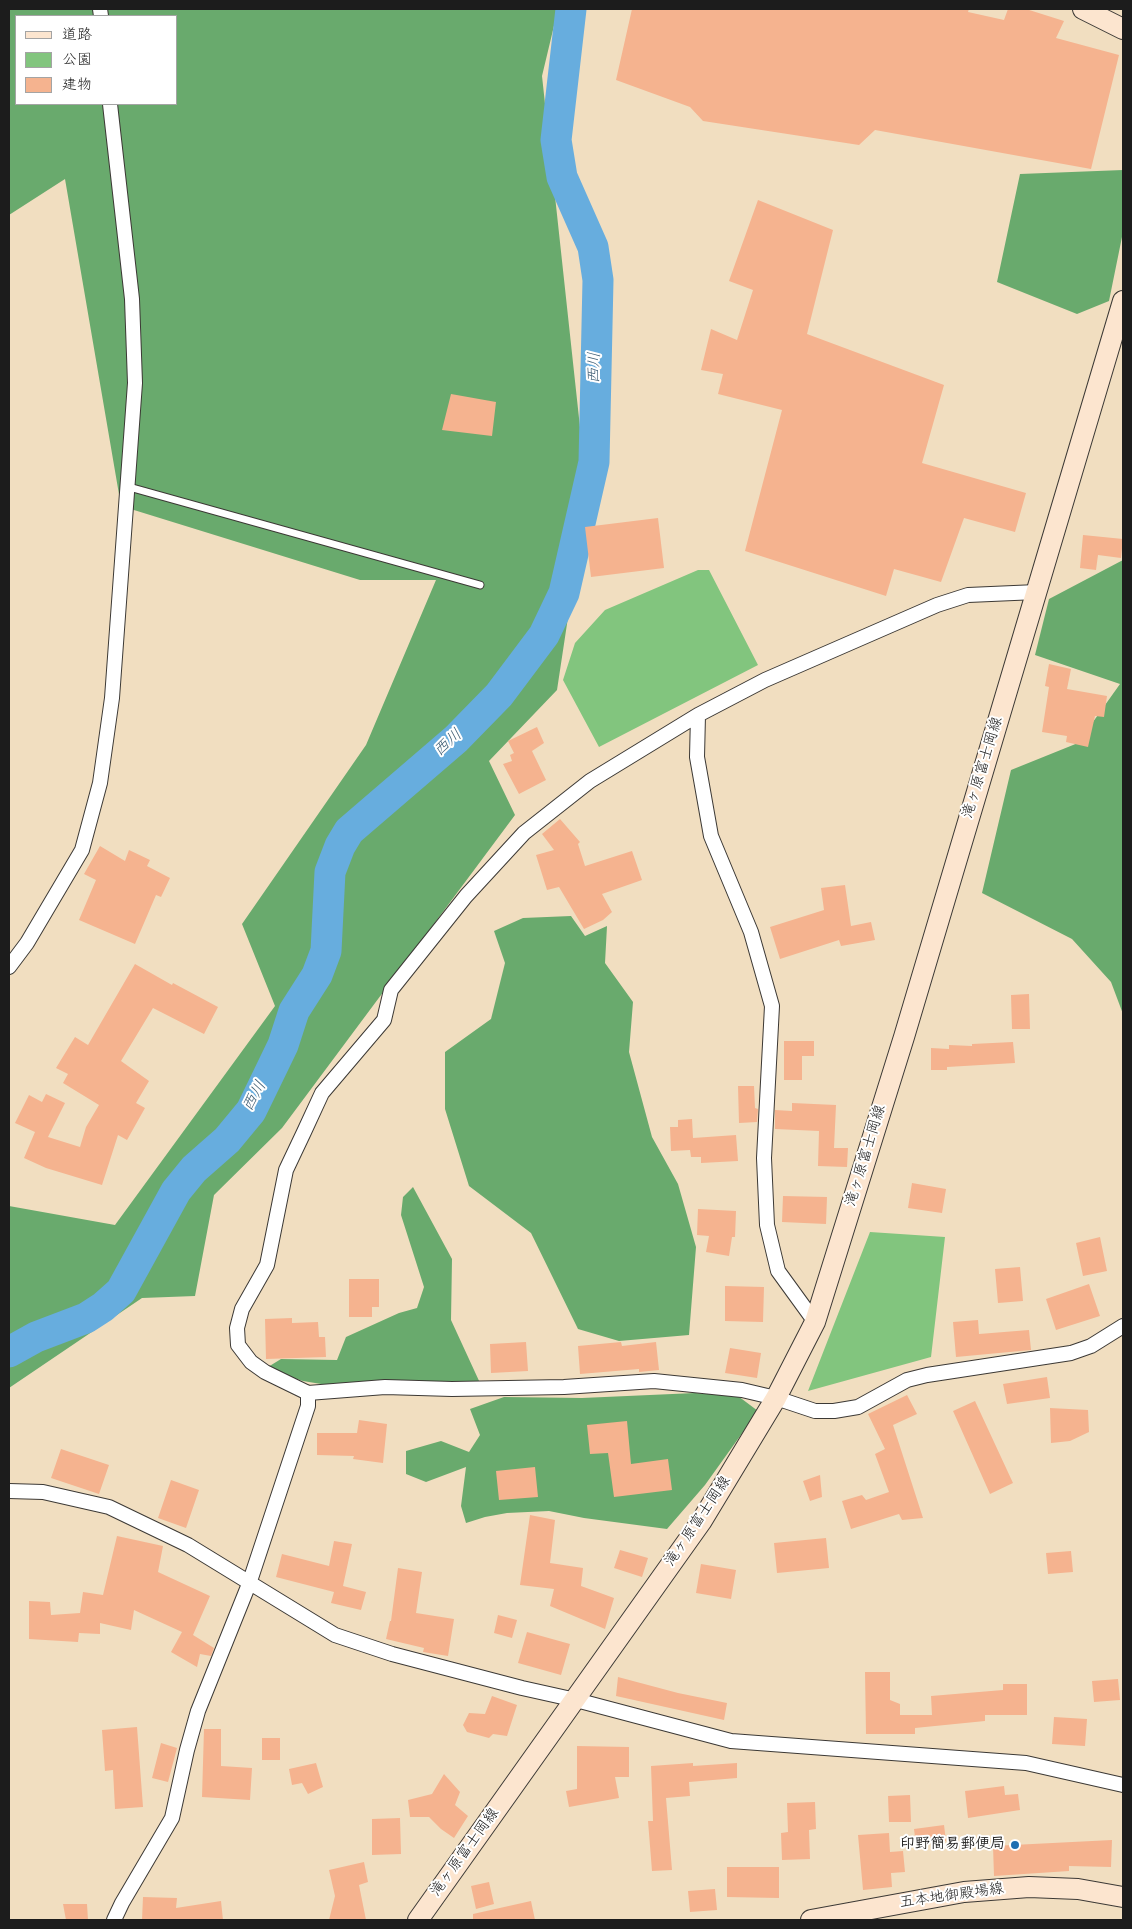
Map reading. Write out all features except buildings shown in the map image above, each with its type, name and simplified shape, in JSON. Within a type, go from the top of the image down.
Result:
[{"type":"main road","points":[[1083,9],[1123,28]]},
{"type":"main road","name":"滝ヶ原富士岡線","points":[[418,1920],[701,1522],[776,1398],[816,1322],[907,1028],[1123,301]]},
{"type":"main road","name":"五本地御殿場線","points":[[811,1920],[973,1891],[1029,1887],[1078,1890],[1123,1897]]},
{"type":"street","points":[[9,968],[27,943],[82,850],[100,783],[112,698],[129,487],[135,384],[132,299],[110,105]]},
{"type":"street","points":[[1036,592],[968,595],[937,605],[765,680],[698,714],[590,781],[524,833],[466,896],[423,948],[391,990],[384,1020],[322,1093],[286,1170],[267,1265],[242,1309],[237,1328],[238,1344],[251,1362],[266,1372],[308,1393],[385,1387],[461,1389],[564,1387],[654,1382],[742,1390],[815,1410],[834,1411],[858,1407],[907,1380],[927,1374],[1071,1353],[1091,1346],[1123,1326]]},
{"type":"street","points":[[698,714],[697,758],[711,836],[751,932],[772,1006],[764,1158],[767,1225],[778,1271],[816,1322]]},
{"type":"street","points":[[114,1920],[172,1818],[198,1711],[249,1584],[308,1406],[308,1393]]},
{"type":"street","points":[[9,1491],[43,1492],[109,1507],[188,1545],[335,1635],[392,1654],[731,1741],[1026,1763],[1123,1785]]},
{"type":"lane","points":[[129,487],[480,585]]},
{"type":"green space","points":[[9,9],[558,9],[542,76],[587,492],[557,690],[489,761],[515,815],[282,1128],[214,1195],[195,1296],[142,1298],[9,1388],[9,1206],[115,1225],[275,1006],[242,924],[366,745],[436,580],[360,580],[121,506],[65,179],[9,215]]},
{"type":"green space","points":[[1123,170],[1123,232],[1109,301],[1077,314],[997,282],[1020,174]]},
{"type":"green space","points":[[1123,560],[1123,1014],[1111,982],[1072,939],[982,893],[1011,770],[1078,743],[1120,684],[1035,655],[1049,599]]},
{"type":"green space","points":[[698,570],[709,570],[758,665],[599,747],[563,680],[575,643],[605,610]]},
{"type":"green space","points":[[571,916],[585,936],[607,926],[605,963],[633,1002],[629,1052],[652,1137],[678,1184],[696,1247],[689,1335],[619,1341],[578,1329],[531,1233],[469,1186],[445,1109],[445,1052],[491,1019],[505,963],[494,931],[523,918]]},
{"type":"green space","points":[[413,1187],[452,1259],[451,1320],[480,1383],[339,1387],[303,1381],[278,1373],[268,1367],[281,1359],[337,1360],[346,1337],[399,1313],[417,1308],[424,1287],[401,1215],[403,1197]]},
{"type":"green space","points":[[870,1232],[945,1237],[931,1357],[808,1391]]},
{"type":"green space","points":[[695,1393],[738,1396],[758,1411],[705,1485],[667,1529],[584,1518],[549,1511],[507,1513],[466,1523],[461,1506],[466,1467],[426,1482],[406,1474],[406,1451],[441,1441],[469,1452],[480,1435],[470,1409],[504,1397],[582,1398]]},
{"type":"waterway","name":"西川","points":[[9,1352],[36,1337],[86,1318],[103,1307],[121,1291],[176,1191],[194,1169],[227,1140],[251,1111],[283,1045],[294,1011],[317,975],[326,951],[330,872],[340,846],[349,831],[456,739],[499,695],[544,635],[564,593],[594,462],[598,280],[593,247],[562,177],[556,140],[571,9]]},
{"type":"place","name":"印野簡易郵便局","points":[[1015,1845]]}]
